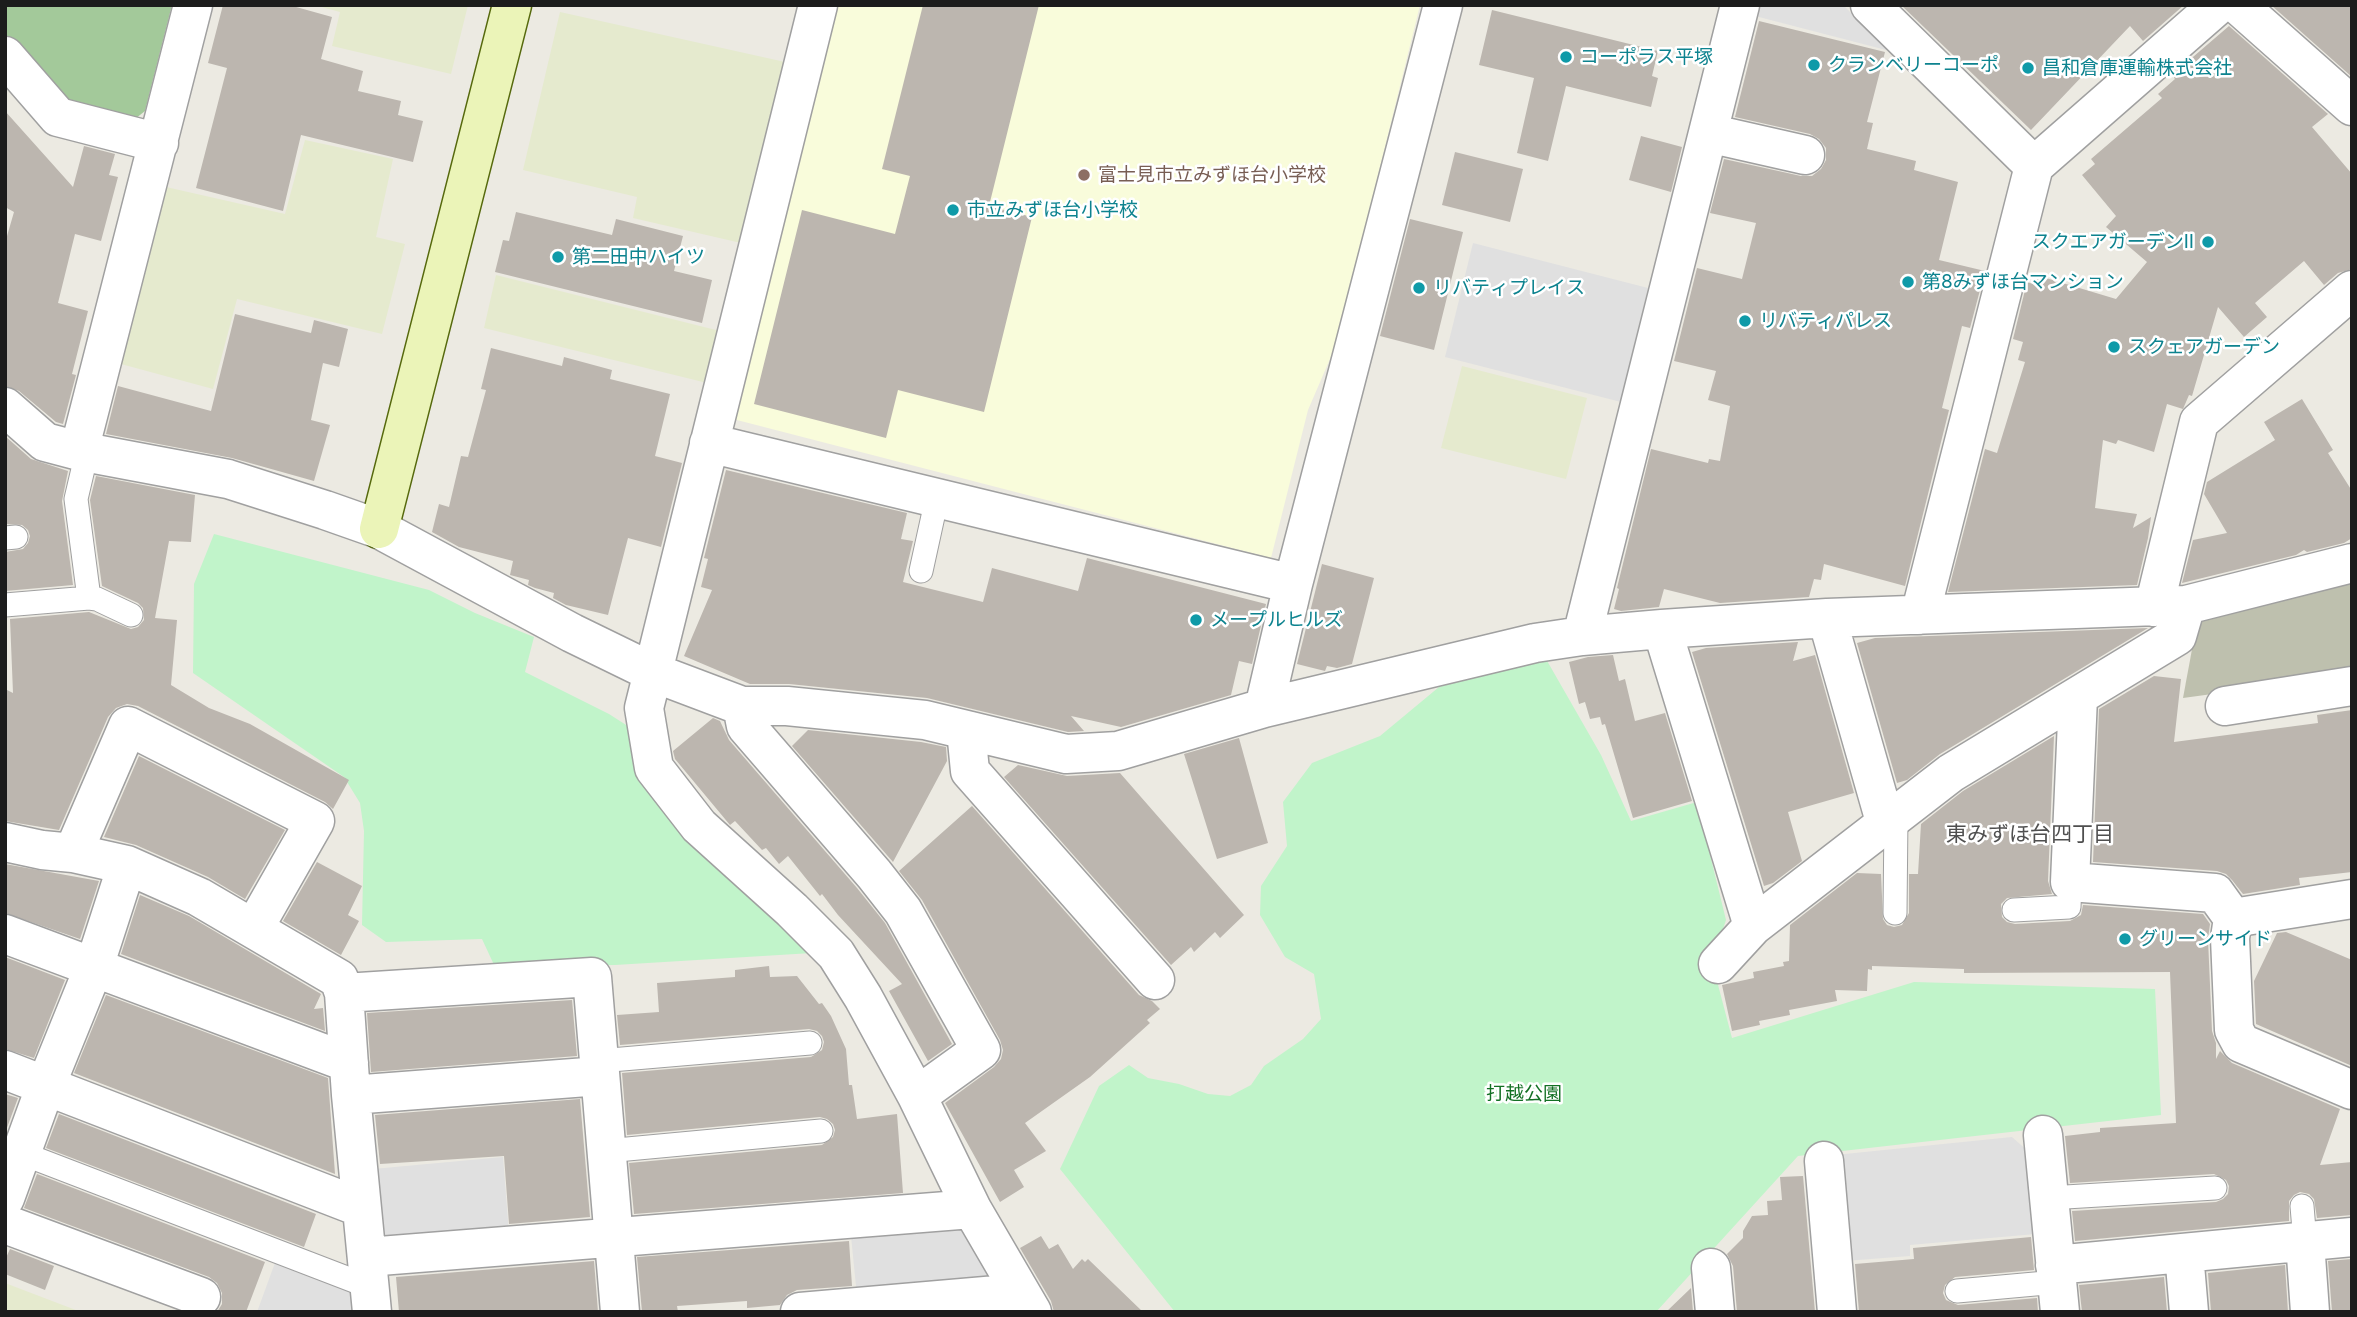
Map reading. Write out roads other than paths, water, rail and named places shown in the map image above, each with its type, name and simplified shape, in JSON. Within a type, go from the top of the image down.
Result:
[{"type":"street","points":[[83,452],[193,5]]},
{"type":"street","points":[[379,529],[512,5]]},
{"type":"street","points":[[800,1312],[1026,1302],[972,1209],[917,1096],[863,997],[836,954],[792,910],[699,826],[654,768],[644,708],[818,5]]},
{"type":"street","points":[[1264,708],[1293,584],[1443,5]]},
{"type":"street","points":[[1583,636],[1740,5]]},
{"type":"street","points":[[1870,5],[2034,166]]},
{"type":"street","points":[[1920,615],[2034,166],[2218,5]]},
{"type":"street","points":[[2238,5],[2352,106]]},
{"type":"street","points":[[10,71],[58,117],[159,143]]},
{"type":"street","points":[[1708,133],[1805,155]]},
{"type":"street","points":[[1718,964],[1753,926],[1951,773],[2177,636],[2170,606],[2199,422],[2352,290]]},
{"type":"street","points":[[5,407],[45,442],[83,452],[228,479],[379,529],[572,633],[652,672],[742,706],[787,706],[925,720],[1066,754],[1118,751],[1264,708],[1535,643],[1662,629],[1827,618],[2170,606],[2352,563]]},
{"type":"street","points":[[709,443],[1293,584]]},
{"type":"street","points":[[1827,618],[1891,821]]},
{"type":"street","points":[[1662,629],[1753,926]]},
{"type":"street","points":[[2225,706],[2352,687]]},
{"type":"street","points":[[2078,697],[2070,882],[2215,894],[2233,918],[2230,938],[2234,1030],[2241,1043],[2352,1090]]},
{"type":"street","points":[[742,706],[746,726],[874,874],[902,911],[981,1050],[917,1096]]},
{"type":"street","points":[[73,853],[128,726],[315,821],[254,928]]},
{"type":"street","points":[[966,730],[970,771],[1155,980]]},
{"type":"street","points":[[5,842],[127,865],[199,897],[340,979],[344,993],[370,1286],[614,1238],[972,1209]]},
{"type":"street","points":[[5,1198],[93,967],[127,865]]},
{"type":"street","points":[[2233,918],[2352,900]]},
{"type":"street","points":[[5,933],[93,967],[350,1079],[599,1068]]},
{"type":"street","points":[[344,993],[592,977],[620,1312]]},
{"type":"street","points":[[5,1070],[362,1208]]},
{"type":"street","points":[[2043,1135],[2057,1286],[2303,1224],[2352,1237]]},
{"type":"street","points":[[1824,1161],[1837,1312]]},
{"type":"street","points":[[5,1224],[201,1297]]},
{"type":"street","points":[[2303,1224],[2310,1312]]},
{"type":"street","points":[[2184,1253],[2189,1312]]},
{"type":"street","points":[[1711,1268],[1715,1312]]},
{"type":"lane","points":[[83,452],[76,499],[89,598]]},
{"type":"lane","points":[[920,571],[937,498]]},
{"type":"lane","points":[[5,605],[89,598],[131,615]]},
{"type":"lane","points":[[1891,821],[1895,913]]},
{"type":"lane","points":[[2014,910],[2069,907],[2070,882]]},
{"type":"lane","points":[[599,1068],[810,1043]]},
{"type":"lane","points":[[606,1151],[821,1131]]},
{"type":"lane","points":[[21,1153],[370,1286]]},
{"type":"lane","points":[[2049,1198],[2215,1188]]},
{"type":"lane","points":[[1957,1291],[2057,1286]]},
{"type":"place","name":"コーポラス平塚","points":[[1566,57]]},
{"type":"place","name":"クランベリーコーポ","points":[[1814,65]]},
{"type":"place","name":"昌和倉庫運輸株式会社","points":[[2028,68]]},
{"type":"place","name":"富士見市立みずほ台小学校","points":[[1084,175]]},
{"type":"place","name":"市立みずほ台小学校","points":[[953,210]]},
{"type":"place","name":"スクエアガーデンⅡ","points":[[2208,242]]},
{"type":"place","name":"第二田中ハイツ","points":[[558,257]]},
{"type":"place","name":"第8みずほ台マンション","points":[[1908,282]]},
{"type":"place","name":"リバティプレイス","points":[[1419,288]]},
{"type":"place","name":"リバティパレス","points":[[1745,321]]},
{"type":"place","name":"スクェアガーデン","points":[[2114,347]]},
{"type":"place","name":"メープルヒルズ","points":[[1196,620]]},
{"type":"place","name":"グリーンサイド","points":[[2125,939]]},
{"type":"district","name":"東みずほ台四丁目","points":[[2030,835]]},
{"type":"park label","name":"打越公園","points":[[1524,1094]]}]
